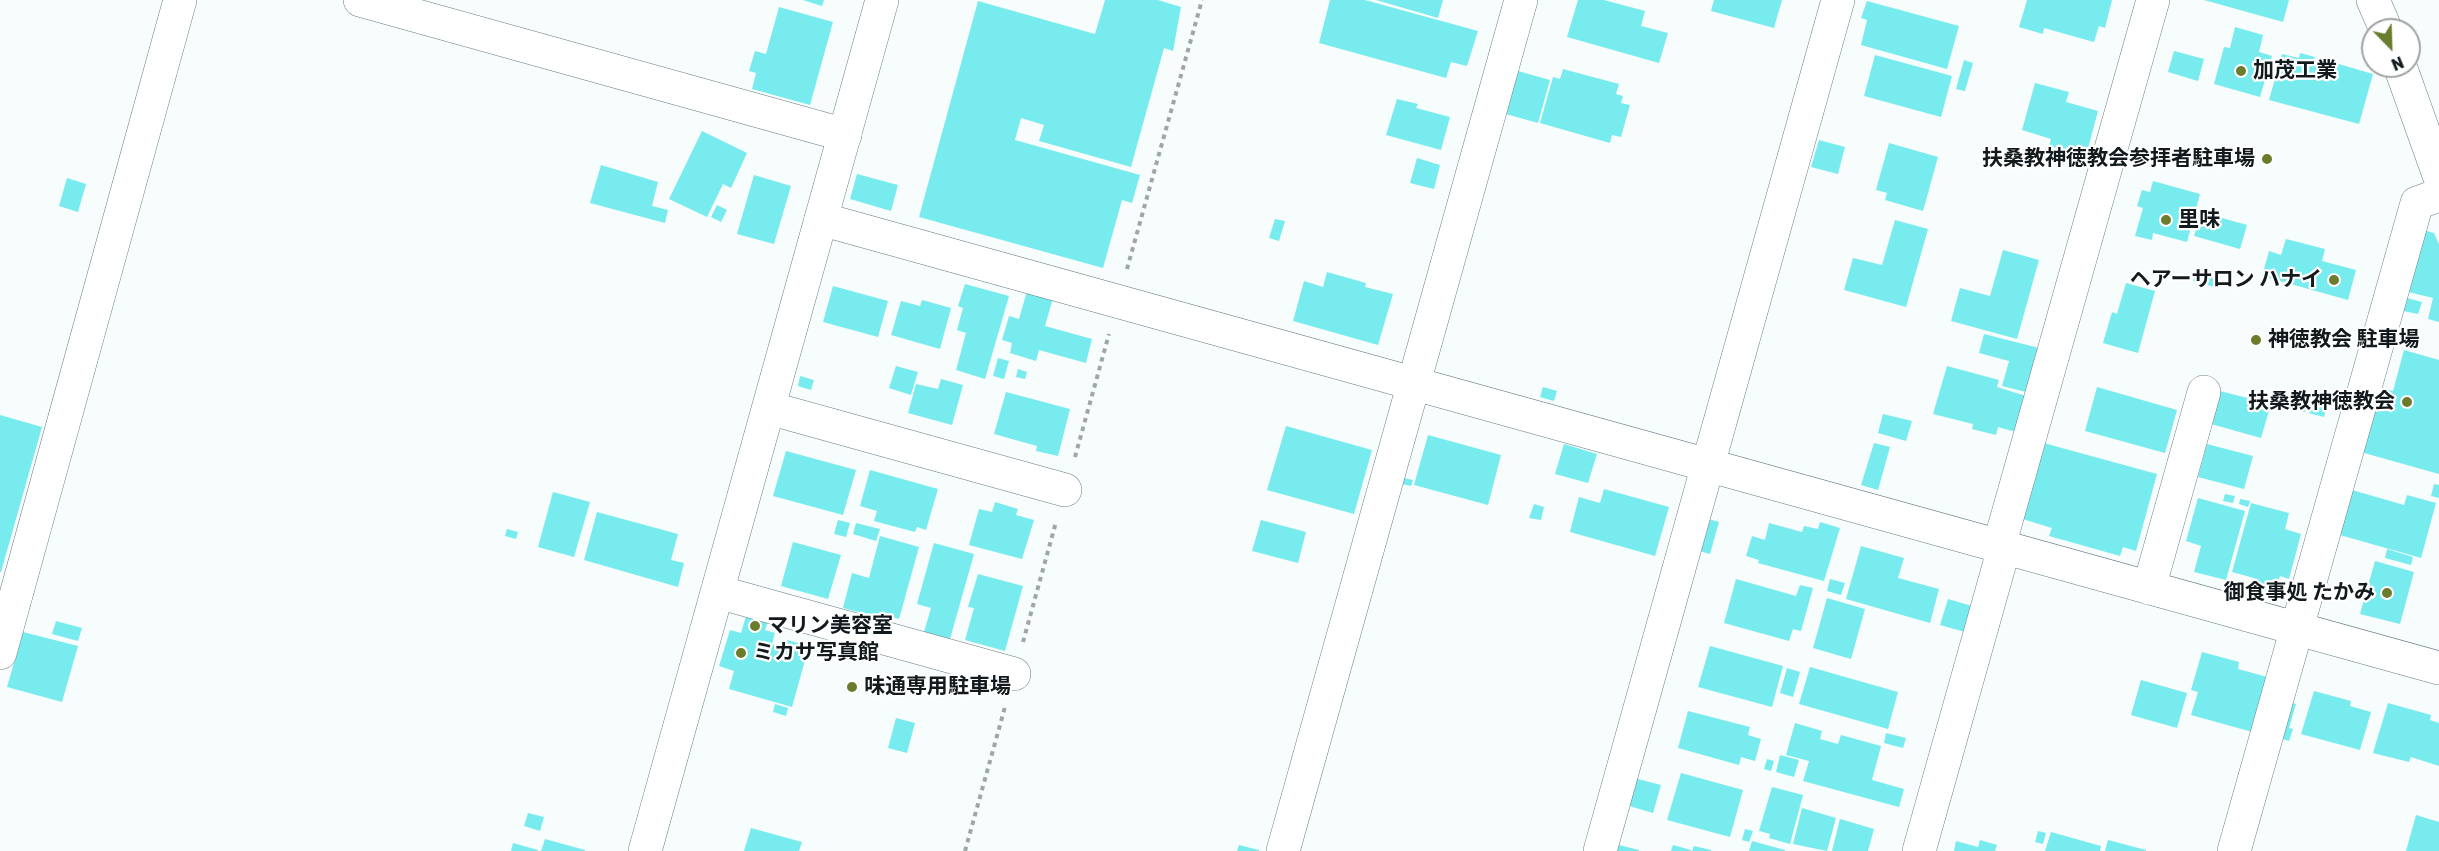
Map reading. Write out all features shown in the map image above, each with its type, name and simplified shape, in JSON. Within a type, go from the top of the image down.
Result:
[{"type":"street","points":[[0,653],[180,0]]},
{"type":"street","points":[[360,0],[845,135]]},
{"type":"street","points":[[645,851],[882,0]]},
{"type":"street","points":[[1283,851],[1521,0]]},
{"type":"street","points":[[1600,851],[1706,465],[1838,0]]},
{"type":"street","points":[[1919,851],[2153,0]]},
{"type":"street","points":[[2373,0],[2381,18]]},
{"type":"street","points":[[2404,78],[2439,174]]},
{"type":"street","points":[[2234,851],[2417,202],[2439,195]]},
{"type":"street","points":[[821,219],[2439,668]]},
{"type":"street","points":[[2149,588],[2204,392]]},
{"type":"street","points":[[769,408],[1065,490]]},
{"type":"street","points":[[718,592],[1014,674]]},
{"type":"path","points":[[965,851],[1202,0]]},
{"type":"building","points":[[803,0],[824,0],[822,6]]},
{"type":"building","points":[[1105,0],[1158,0],[1181,7],[1173,51],[1164,48],[1131,167],[1039,141],[1044,125],[1021,118],[1015,140],[1140,175],[1132,203],[1122,200],[1103,268],[919,217],[978,1],[1095,34]]},
{"type":"building","points":[[1330,0],[1365,0],[1478,31],[1467,66],[1451,62],[1446,78],[1319,43]]},
{"type":"building","points":[[1376,0],[1443,0],[1438,18]]},
{"type":"building","points":[[1578,0],[1604,0],[1645,11],[1641,26],[1668,33],[1659,63],[1567,37]]},
{"type":"building","points":[[1714,0],[1782,0],[1774,28],[1711,11]]},
{"type":"building","points":[[2027,0],[2112,0],[2105,28],[2099,26],[2094,42],[2044,28],[2043,34],[2019,27]]},
{"type":"building","points":[[2204,0],[2289,0],[2283,22]]},
{"type":"building","points":[[1867,1],[1959,26],[1947,69],[1861,45],[1867,20],[1861,18]]},
{"type":"building","points":[[779,7],[833,22],[810,105],[752,89],[756,73],[749,71],[755,51],[766,54]]},
{"type":"building","points":[[2235,27],[2263,35],[2259,52],[2272,56],[2260,97],[2214,84],[2224,47],[2230,48]]},
{"type":"building","points":[[2174,51],[2204,59],[2198,81],[2168,72]]},
{"type":"building","points":[[2300,53],[2315,57],[2313,62],[2331,67],[2332,62],[2361,70],[2361,78],[2372,78],[2359,124],[2269,100],[2282,54],[2299,58]]},
{"type":"building","points":[[1875,55],[1952,76],[1941,117],[1864,96]]},
{"type":"building","points":[[1964,60],[1973,63],[1965,91],[1956,89]]},
{"type":"building","points":[[1563,69],[1619,84],[1616,94],[1623,96],[1621,103],[1630,105],[1621,137],[1612,135],[1610,143],[1540,123],[1553,77],[1560,79]]},
{"type":"building","points":[[1518,71],[1550,80],[1538,123],[1506,114]]},
{"type":"building","points":[[2035,83],[2069,92],[2066,102],[2098,111],[2086,156],[2049,146],[2051,139],[2022,130]]},
{"type":"building","points":[[1397,99],[1418,104],[1416,108],[1450,117],[1441,150],[1386,135]]},
{"type":"building","points":[[702,131],[747,153],[731,188],[723,184],[707,217],[669,199]]},
{"type":"building","points":[[1819,140],[1845,147],[1838,174],[1811,167]]},
{"type":"building","points":[[1889,143],[1938,157],[1923,211],[1885,200],[1887,193],[1876,190]]},
{"type":"building","points":[[1417,158],[1440,165],[1434,189],[1410,183]]},
{"type":"building","points":[[601,165],[658,182],[652,206],[668,210],[665,223],[590,203]]},
{"type":"building","points":[[857,174],[898,185],[891,211],[850,199]]},
{"type":"building","points":[[754,175],[791,186],[774,244],[737,234]]},
{"type":"building","points":[[67,178],[86,184],[78,212],[59,206]]},
{"type":"building","name":"里味","points":[[2153,181],[2200,194],[2187,242],[2153,233],[2152,240],[2135,236],[2143,208],[2137,206],[2142,190],[2150,192]]},
{"type":"building","points":[[717,205],[727,210],[721,222],[711,217]]},
{"type":"building","points":[[2201,212],[2247,225],[2240,249],[2194,236]]},
{"type":"building","points":[[1275,219],[1285,221],[1279,241],[1269,238]]},
{"type":"building","points":[[1895,220],[1928,229],[1906,307],[1844,290],[1853,258],[1882,265]]},
{"type":"building","points":[[2417,228],[2434,233],[2439,244],[2439,322],[2428,319],[2433,298],[2400,290]]},
{"type":"building","points":[[2286,239],[2325,249],[2322,261],[2356,270],[2348,300],[2262,276],[2269,251],[2281,255]]},
{"type":"building","points":[[2003,250],[2039,260],[2017,339],[1951,321],[1960,288],[1990,296]]},
{"type":"building","points":[[2197,267],[2221,274],[2218,288],[2193,281]]},
{"type":"building","points":[[1327,272],[1366,283],[1365,287],[1393,294],[1378,345],[1293,321],[1304,281],[1323,287]]},
{"type":"building","points":[[2126,283],[2155,291],[2138,353],[2103,343],[2112,312],[2117,314]]},
{"type":"building","points":[[965,284],[1009,296],[985,379],[956,370],[966,333],[957,330],[963,308],[958,306]]},
{"type":"building","points":[[833,286],[888,301],[878,337],[823,322]]},
{"type":"building","points":[[1027,291],[1053,298],[1045,326],[1092,339],[1086,363],[1039,350],[1036,361],[1010,353],[1012,343],[1002,340],[1009,316],[1019,319]]},
{"type":"building","points":[[2407,298],[2422,302],[2418,314],[2403,311]]},
{"type":"building","points":[[922,300],[951,308],[940,349],[891,335],[901,301],[920,306]]},
{"type":"building","points":[[1984,334],[2039,348],[2026,392],[2002,386],[2009,361],[1979,353]]},
{"type":"building","name":"扶桑教神徳教会","points":[[2404,350],[2439,360],[2439,474],[2357,451],[2380,388],[2393,391]]},
{"type":"building","points":[[998,358],[1009,361],[1004,379],[993,376]]},
{"type":"building","points":[[896,366],[918,372],[911,395],[889,388]]},
{"type":"building","points":[[1947,366],[1999,380],[1997,387],[2026,396],[2016,432],[1998,427],[1996,435],[1972,429],[1973,424],[1933,414]]},
{"type":"building","points":[[1018,369],[1027,372],[1025,379],[1016,377]]},
{"type":"building","points":[[800,376],[814,380],[811,390],[798,386]]},
{"type":"building","points":[[941,379],[963,385],[952,425],[908,413],[916,384],[938,389]]},
{"type":"building","points":[[1543,387],[1557,391],[1554,401],[1540,397]]},
{"type":"building","points":[[2097,387],[2177,410],[2165,453],[2085,431]]},
{"type":"building","points":[[2220,391],[2271,404],[2261,438],[2211,424]]},
{"type":"building","points":[[1006,392],[1070,409],[1058,456],[1036,451],[1037,446],[994,434]]},
{"type":"building","points":[[2279,393],[2295,397],[2292,408],[2276,404]]},
{"type":"building","points":[[2299,401],[2308,404],[2305,412],[2296,410]]},
{"type":"building","points":[[2311,402],[2327,407],[2324,417],[2309,413]]},
{"type":"building","points":[[1883,414],[1912,421],[1906,441],[1878,433]]},
{"type":"building","points":[[0,415],[42,427],[1,572],[0,572]]},
{"type":"building","points":[[1286,426],[1372,450],[1354,514],[1267,490]]},
{"type":"building","points":[[1428,435],[1501,455],[1488,505],[1414,485]]},
{"type":"building","points":[[2040,442],[2157,474],[2136,551],[2123,547],[2120,556],[2049,536],[2052,528],[2019,518]]},
{"type":"building","points":[[1874,443],[1890,447],[1878,490],[1861,485]]},
{"type":"building","points":[[1564,444],[1597,454],[1588,483],[1555,474]]},
{"type":"building","points":[[2207,444],[2253,456],[2244,489],[2198,477]]},
{"type":"building","points":[[786,451],[856,470],[843,515],[773,496]]},
{"type":"building","points":[[870,470],[938,489],[926,530],[917,527],[915,532],[874,521],[877,511],[860,506]]},
{"type":"building","points":[[1404,478],[1413,480],[1411,486],[1402,484]]},
{"type":"building","points":[[2434,484],[2439,485],[2439,498],[2431,496]]},
{"type":"building","points":[[1604,489],[1669,507],[1655,556],[1570,532],[1579,497],[1600,503]]},
{"type":"building","points":[[2352,490],[2404,505],[2407,495],[2436,503],[2421,558],[2340,535]]},
{"type":"building","points":[[553,492],[590,502],[574,557],[538,547]]},
{"type":"building","points":[[2225,494],[2235,496],[2233,503],[2223,501]]},
{"type":"building","points":[[2198,498],[2245,511],[2226,580],[2194,572],[2201,546],[2186,541]]},
{"type":"building","points":[[2240,499],[2250,501],[2248,507],[2239,504]]},
{"type":"building","points":[[995,502],[1018,509],[1016,515],[1034,520],[1022,559],[969,545],[979,509],[992,512]]},
{"type":"building","points":[[2251,503],[2289,513],[2285,529],[2301,534],[2289,579],[2280,576],[2273,600],[2250,593],[2254,578],[2232,572]]},
{"type":"building","points":[[1534,504],[1544,507],[1541,520],[1529,518]]},
{"type":"building","points":[[597,512],[678,534],[671,560],[684,563],[678,587],[584,560]]},
{"type":"building","points":[[1698,516],[1719,522],[1710,554],[1689,548]]},
{"type":"building","points":[[838,520],[850,523],[846,537],[834,534]]},
{"type":"building","points":[[1261,520],[1306,532],[1298,563],[1252,551]]},
{"type":"building","points":[[1820,522],[1840,528],[1824,581],[1758,563],[1759,560],[1746,556],[1752,536],[1765,540],[1769,523],[1802,532],[1804,526],[1818,529]]},
{"type":"building","points":[[856,523],[880,529],[876,541],[853,534]]},
{"type":"building","points":[[507,529],[518,532],[516,539],[505,536]]},
{"type":"building","points":[[880,536],[919,547],[899,619],[889,616],[888,620],[843,608],[852,573],[869,578]]},
{"type":"building","points":[[793,542],[841,555],[828,599],[781,586]]},
{"type":"building","points":[[934,543],[974,554],[950,639],[924,632],[931,608],[917,604]]},
{"type":"building","points":[[1861,546],[1904,558],[1898,578],[1939,589],[1930,623],[1846,599]]},
{"type":"building","points":[[2387,549],[2413,557],[2411,565],[2385,558]]},
{"type":"building","name":"御食事処 たかみ","points":[[2375,561],[2414,572],[2400,624],[2360,614]]},
{"type":"building","points":[[978,574],[1023,586],[1005,651],[965,640],[974,608],[968,607]]},
{"type":"building","points":[[1736,579],[1796,596],[1800,585],[1813,588],[1801,631],[1793,629],[1789,641],[1724,623]]},
{"type":"building","points":[[1830,579],[1845,583],[1841,595],[1827,591]]},
{"type":"building","points":[[1827,598],[1865,609],[1851,659],[1813,648]]},
{"type":"building","points":[[1948,599],[1972,606],[1965,632],[1940,625]]},
{"type":"building","points":[[747,613],[769,619],[765,630],[775,633],[772,644],[784,648],[787,640],[809,646],[792,707],[729,689],[734,671],[719,666],[730,630],[741,633]]},
{"type":"building","points":[[56,621],[82,628],[78,641],[52,634]]},
{"type":"building","points":[[23,632],[78,646],[62,702],[7,687]]},
{"type":"building","points":[[1710,646],[1783,666],[1772,707],[1698,687]]},
{"type":"building","points":[[2202,652],[2239,662],[2238,669],[2271,678],[2256,733],[2191,715],[2198,692],[2191,690]]},
{"type":"building","points":[[1810,667],[1898,692],[1888,729],[1799,704]]},
{"type":"building","points":[[1787,668],[1800,672],[1793,697],[1780,693]]},
{"type":"building","points":[[2141,680],[2187,693],[2177,728],[2131,715]]},
{"type":"building","points":[[2314,691],[2351,701],[2350,706],[2371,712],[2360,750],[2301,734]]},
{"type":"building","points":[[2286,701],[2296,704],[2289,728],[2293,729],[2289,741],[2275,737]]},
{"type":"building","points":[[2388,703],[2431,715],[2430,720],[2439,723],[2439,766],[2411,757],[2409,762],[2373,753]]},
{"type":"building","points":[[775,704],[788,708],[786,716],[773,712]]},
{"type":"building","points":[[1688,711],[1750,727],[1748,735],[1761,739],[1755,761],[1741,757],[1739,765],[1678,748]]},
{"type":"building","points":[[896,718],[915,723],[907,753],[888,748]]},
{"type":"building","points":[[1795,723],[1822,731],[1820,739],[1838,744],[1841,735],[1881,746],[1872,780],[1904,789],[1899,807],[1803,781],[1809,761],[1786,755]]},
{"type":"building","points":[[1886,733],[1906,738],[1903,748],[1884,743]]},
{"type":"building","points":[[1780,755],[1799,760],[1794,777],[1776,772]]},
{"type":"building","points":[[1767,759],[1774,761],[1771,771],[1764,769]]},
{"type":"building","points":[[1681,773],[1743,790],[1730,837],[1667,820]]},
{"type":"building","points":[[1634,778],[1661,785],[1653,813],[1626,805]]},
{"type":"building","points":[[1772,787],[1803,795],[1790,844],[1769,838],[1770,834],[1759,831]]},
{"type":"building","points":[[1802,808],[1836,818],[1827,851],[1793,844]]},
{"type":"building","points":[[528,813],[544,817],[540,831],[524,826]]},
{"type":"building","points":[[2416,815],[2439,822],[2439,851],[2406,851]]},
{"type":"building","points":[[1840,819],[1874,829],[1868,851],[1832,851]]},
{"type":"building","points":[[751,828],[802,842],[799,851],[744,851]]},
{"type":"building","points":[[1745,829],[1753,831],[1749,842],[1742,840]]},
{"type":"building","points":[[2038,831],[2046,833],[2043,844],[2035,842]]},
{"type":"building","points":[[2051,832],[2101,846],[2100,851],[2045,851]]},
{"type":"building","points":[[545,839],[585,850],[585,851],[541,851]]},
{"type":"building","points":[[1980,840],[1997,845],[1995,851],[1954,851],[1956,841],[1978,847]]},
{"type":"building","points":[[2108,840],[2146,850],[2146,851],[2105,851]]},
{"type":"building","points":[[1752,841],[1785,850],[1785,851],[1749,851]]},
{"type":"building","points":[[513,843],[538,850],[538,851],[511,851]]},
{"type":"building","points":[[1239,845],[1259,850],[1259,851],[1237,851]]},
{"type":"building","points":[[1619,845],[1639,850],[1639,851],[1617,851]]},
{"type":"building","points":[[1673,845],[1691,850],[1691,851],[1671,851]]},
{"type":"building","points":[[1694,846],[1711,850],[1711,851],[1692,851]]},
{"type":"place","name":"加茂工業","points":[[2241,71]]},
{"type":"place","name":"扶桑教神徳教会参拝者駐車場","points":[[2267,159]]},
{"type":"place","name":"里味","points":[[2166,220]]},
{"type":"place","name":"ヘアーサロン ハナイ","points":[[2334,280]]},
{"type":"place","name":"神徳教会 駐車場","points":[[2256,340]]},
{"type":"place","name":"扶桑教神徳教会","points":[[2407,402]]},
{"type":"place","name":"御食事処 たかみ","points":[[2387,593]]},
{"type":"place","name":"マリン美容室","points":[[755,626]]},
{"type":"place","name":"ミカサ写真館","points":[[741,653]]},
{"type":"place","name":"味通専用駐車場","points":[[852,687]]}]
